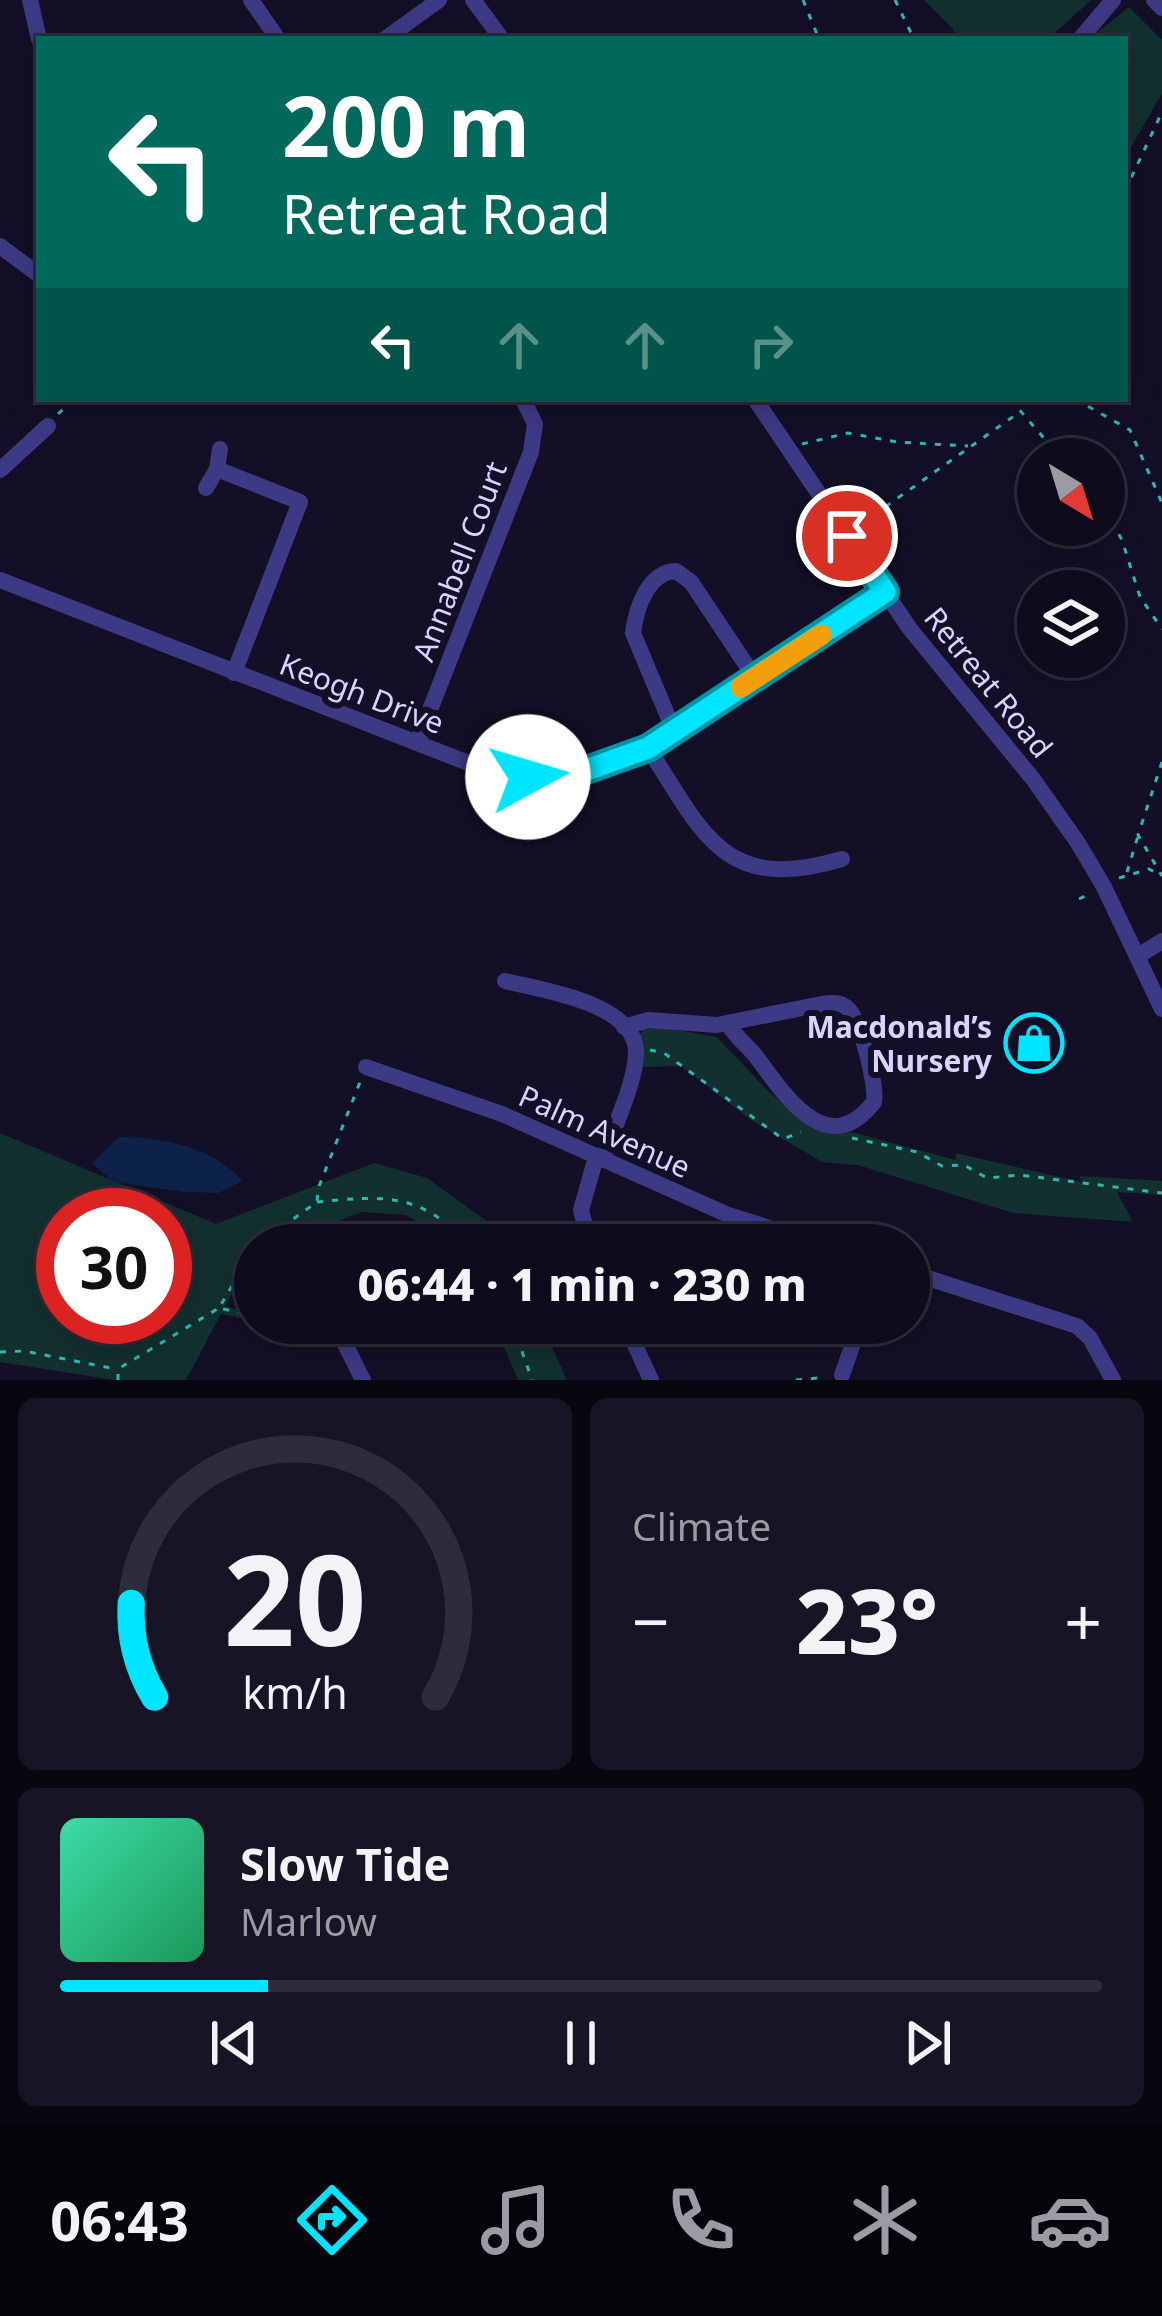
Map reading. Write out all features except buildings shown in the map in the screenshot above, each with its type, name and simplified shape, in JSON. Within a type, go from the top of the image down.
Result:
[{"type":"street","points":[[30,0],[39,36]]},
{"type":"street","points":[[251,0],[276,36]]},
{"type":"street","points":[[389,36],[439,0]]},
{"type":"street","points":[[473,0],[500,36]]},
{"type":"street","points":[[1083,36],[1113,0]]},
{"type":"street","points":[[1154,0],[1162,8]]},
{"type":"street","points":[[0,246],[36,273]]},
{"type":"street","name":"Annabell Court","points":[[416,743],[531,452],[535,424],[524,402]]},
{"type":"street","name":"Retreat Road","points":[[757,402],[940,668],[1042,791],[1104,887],[1162,1009]]},
{"type":"street","points":[[0,470],[48,425]]},
{"type":"street","points":[[206,488],[217,469],[220,449]]},
{"type":"street","points":[[217,469],[300,502],[234,673]]},
{"type":"street","points":[[674,731],[632,633],[648,587],[661,574],[676,571],[691,582],[755,678]]},
{"type":"street","name":"Keogh Drive","points":[[0,580],[481,768],[528,777],[581,772],[648,748],[885,592]]},
{"type":"street","points":[[648,748],[707,838],[725,855],[757,867],[781,869],[842,859]]},
{"type":"street","points":[[1138,956],[1162,941]]},
{"type":"street","points":[[505,981],[593,1004],[625,1027],[636,1052],[581,1210],[585,1224]]},
{"type":"street","points":[[625,1027],[648,1021],[728,1023],[826,1003],[843,1005],[854,1016],[875,1086],[874,1102],[843,1124],[827,1127],[814,1122],[773,1084],[728,1023]]},
{"type":"street","name":"Palm Avenue","points":[[366,1066],[502,1114],[757,1224]]},
{"type":"street","points":[[930,1279],[1077,1326],[1090,1338],[1113,1380]]},
{"type":"street","points":[[344,1344],[363,1380]]},
{"type":"street","points":[[635,1344],[651,1380]]},
{"type":"street","points":[[842,1375],[853,1344]]},
{"type":"path","points":[[803,0],[818,36]]},
{"type":"path","points":[[895,0],[913,36]]},
{"type":"path","points":[[1128,185],[1162,112]]},
{"type":"path","points":[[48,425],[71,402]]},
{"type":"path","points":[[1014,402],[1044,438]]},
{"type":"path","points":[[1080,402],[1130,430],[1162,503]]},
{"type":"path","points":[[847,536],[1021,411]]},
{"type":"path","points":[[790,451],[814,438],[848,433],[897,442],[968,446]]},
{"type":"path","points":[[1124,546],[1140,597],[1162,629]]},
{"type":"path","points":[[1126,874],[1162,762]]},
{"type":"path","points":[[1138,835],[1162,876]]},
{"type":"path","points":[[1104,887],[1126,874],[1149,869],[1162,876]]},
{"type":"path","points":[[636,1052],[664,1053],[788,1140],[807,1132]]},
{"type":"path","points":[[317,1202],[366,1066]]},
{"type":"path","points":[[840,1136],[917,1152],[942,1166],[964,1165],[987,1178],[1020,1175],[1162,1193]]},
{"type":"path","points":[[286,1224],[317,1202],[409,1200],[441,1214],[451,1224]]},
{"type":"path","points":[[0,1352],[118,1369],[219,1308],[234,1283]]},
{"type":"path","points":[[219,1308],[234,1311]]},
{"type":"path","points":[[519,1344],[532,1380]]},
{"type":"path","points":[[118,1369],[118,1380]]},
{"type":"path","points":[[796,1380],[818,1378]]},
{"type":"green space","points":[[924,0],[1091,0],[1051,36],[954,36]]},
{"type":"green space","points":[[1129,7],[1162,40],[1162,93],[1128,153],[1128,36],[1093,36]]},
{"type":"green space","points":[[660,1027],[717,1037],[767,1090],[812,1128],[831,1134],[848,1131],[956,1160],[956,1153],[1081,1182],[1080,1176],[1162,1181],[1162,1195],[1117,1192],[1133,1222],[1013,1213],[858,1165],[822,1162],[751,1120],[681,1066],[640,1067],[638,1037],[644,1029]]},
{"type":"green space","points":[[0,1133],[131,1188],[36,1188],[36,1344],[192,1344],[192,1214],[216,1224],[374,1163],[427,1178],[491,1224],[421,1224],[405,1215],[362,1212],[332,1224],[234,1224],[234,1290],[225,1306],[234,1308],[234,1317],[221,1314],[186,1380],[115,1380],[0,1362]]},
{"type":"green space","points":[[503,1344],[551,1344],[567,1380],[518,1380]]},
{"type":"water","points":[[119,1137],[152,1139],[203,1152],[242,1181],[219,1193],[156,1188],[113,1182],[92,1163]]},
{"type":"slow traffic","points":[[741,687],[821,635]]},
{"type":"place","name":"Macdonald’s Nursery","points":[[1034,1043]]},
{"type":"route","points":[[528,777],[581,772],[648,748],[885,592],[847,536]]}]
